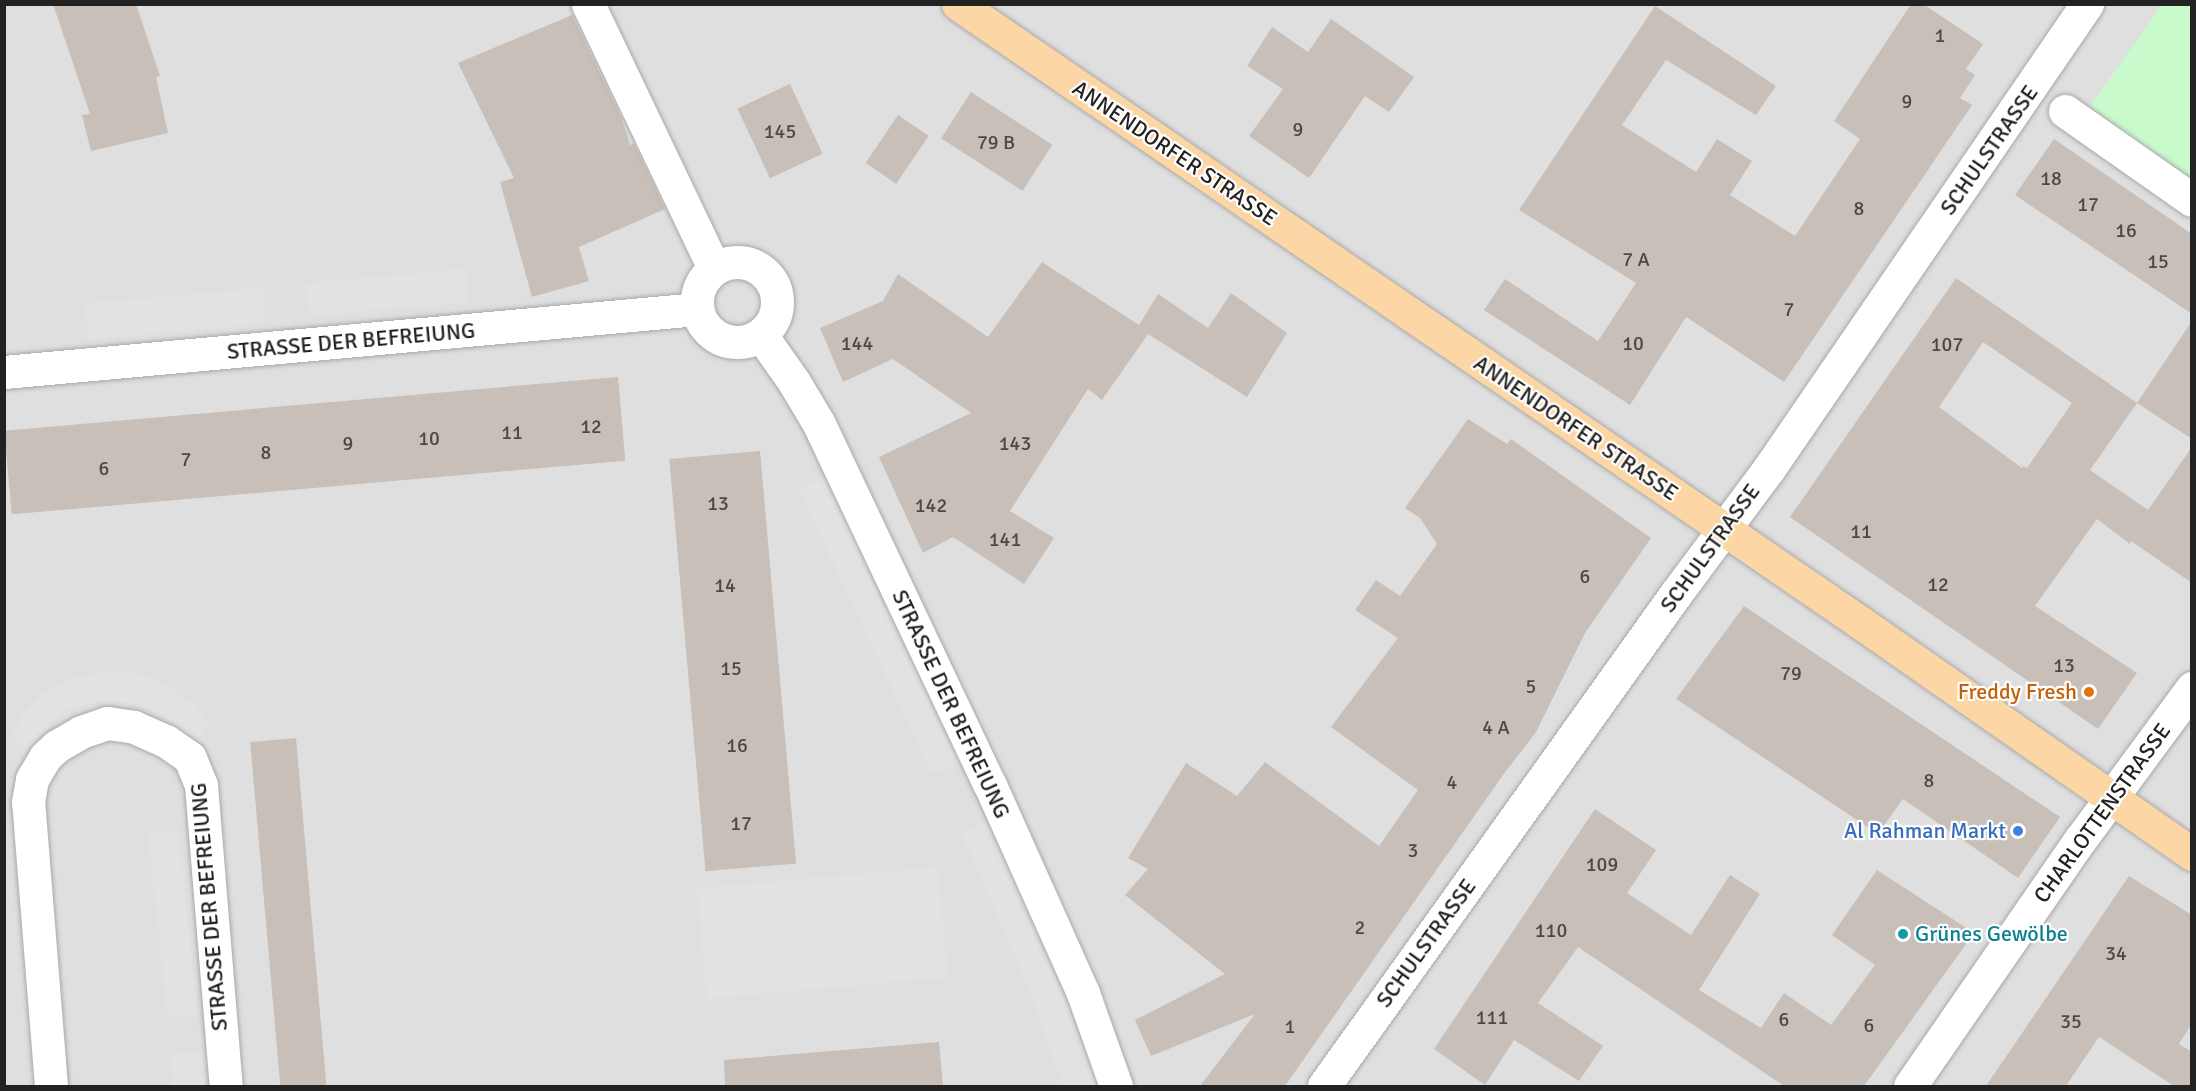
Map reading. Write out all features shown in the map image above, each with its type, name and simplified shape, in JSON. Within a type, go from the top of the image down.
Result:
[{"type":"main road","name":"ANNENDORFER STRASSE","points":[[958,4],[1724,529],[2192,854]]},
{"type":"street","points":[[588,4],[714,268]]},
{"type":"street","name":"SCHULSTRASSE","points":[[1324,1086],[1768,471],[2087,4]]},
{"type":"street","points":[[2065,111],[2192,200]]},
{"type":"street","points":[[725,263],[750,264],[770,279],[775,290],[775,315],[761,335],[748,341],[722,340],[710,333],[701,322],[697,309],[699,286],[714,268],[725,263]]},
{"type":"street","name":"STRASSE DER BEFREIUNG","points":[[4,372],[697,309]]},
{"type":"street","name":"STRASSE DER BEFREIUNG","points":[[761,335],[794,382],[819,424],[985,775],[1083,993],[1116,1086]]},
{"type":"street","name":"CHARLOTTENSTRASSE","points":[[1910,1086],[2111,798],[2192,688]]},
{"type":"street","name":"STRASSE DER BEFREIUNG","points":[[51,1086],[28,802],[32,779],[45,757],[57,746],[81,732],[107,723],[134,727],[166,741],[190,758],[201,785],[226,1086]]},
{"type":"shaded area","points":[[5,5],[2191,5],[2191,1086],[5,1086]]},
{"type":"shaded area","points":[[465,269],[468,302],[308,316],[306,283]]},
{"type":"shaded area","points":[[263,288],[266,324],[88,339],[85,304]]},
{"type":"shaded area","points":[[828,476],[961,761],[932,775],[799,490]]},
{"type":"shaded area","points":[[114,670],[141,674],[170,688],[196,706],[211,724],[193,744],[164,717],[134,703],[104,700],[73,707],[54,719],[26,750],[12,737],[22,714],[41,695],[75,678]]},
{"type":"shaded area","points":[[988,822],[1062,983],[1097,1086],[1063,1086],[1032,996],[961,832]]},
{"type":"shaded area","points":[[178,830],[197,1015],[168,1018],[148,833]]},
{"type":"shaded area","points":[[938,867],[948,978],[707,999],[697,888]]},
{"type":"shaded area","points":[[202,1052],[205,1086],[173,1086],[170,1055]]},
{"type":"green space","points":[[2162,5],[2191,5],[2191,180],[2089,108]]},
{"type":"building","points":[[53,4],[136,4],[160,76],[156,77],[168,133],[91,151],[82,115],[90,114]]},
{"type":"building","points":[[1911,4],[1923,4],[1983,44],[1966,69],[1975,75],[1960,98],[1972,105],[1784,382],[1686,317],[1630,405],[1484,310],[1505,279],[1598,341],[1636,283],[1519,210],[1655,6],[1776,86],[1756,115],[1666,60],[1622,125],[1696,172],[1717,139],[1752,161],[1730,195],[1795,236],[1860,139],[1834,121]]},
{"type":"building","points":[[572,15],[621,117],[630,145],[634,144],[665,209],[579,247],[589,281],[532,297],[500,182],[514,178],[458,63]]},
{"type":"building","points":[[1331,19],[1414,77],[1389,112],[1365,96],[1309,178],[1249,136],[1283,89],[1247,66],[1272,27],[1308,52]]},
{"type":"building","points":[[790,84],[823,154],[770,178],[737,109]]},
{"type":"building","points":[[971,92],[1052,145],[1022,191],[941,138]]},
{"type":"building","points":[[898,115],[929,136],[896,184],[866,163]]},
{"type":"building","points":[[2054,139],[2192,234],[2192,314],[2015,195]]},
{"type":"building","points":[[1042,262],[1139,325],[1158,294],[1208,328],[1231,293],[1287,333],[1247,397],[1148,334],[1102,400],[1088,389],[1010,511],[1054,538],[1024,584],[953,537],[923,553],[879,457],[971,413],[893,359],[843,382],[820,328],[883,301],[898,274],[988,337]]},
{"type":"building","points":[[1956,278],[2137,403],[2090,470],[2148,510],[2192,447],[2192,583],[2131,541],[2130,544],[2097,519],[2035,606],[2137,673],[2098,729],[1790,517]],"holes":[[[1983,342],[2072,403],[2027,468],[2023,466],[2022,468],[1939,407]]]},
{"type":"building","points":[[2192,321],[2192,439],[2137,403]]},
{"type":"building","points":[[618,377],[625,461],[12,514],[4,431]]},
{"type":"building","points":[[1468,419],[1507,444],[1511,439],[1651,538],[1585,633],[1536,732],[1503,775],[1285,1086],[1200,1086],[1255,1014],[1151,1056],[1135,1020],[1225,974],[1125,895],[1148,869],[1128,858],[1186,763],[1237,796],[1265,762],[1379,846],[1418,790],[1331,727],[1398,638],[1355,610],[1376,580],[1400,596],[1437,544],[1420,518],[1405,508]]},
{"type":"building","points":[[760,451],[796,863],[705,871],[669,459]]},
{"type":"building","points":[[1744,606],[2060,817],[2018,878],[1903,799],[1878,834],[1676,699]]},
{"type":"building","points":[[296,738],[326,1086],[280,1086],[250,742]]},
{"type":"building","points":[[1595,809],[1656,850],[1627,893],[1691,935],[1730,875],[1760,894],[1699,990],[1761,1028],[1784,993],[1831,1025],[1875,965],[1832,935],[1877,870],[1974,933],[1864,1086],[1784,1086],[1578,947],[1538,1003],[1603,1046],[1579,1081],[1514,1040],[1485,1085],[1434,1049]]},
{"type":"building","points":[[2129,876],[2192,915],[2192,1023],[2179,1044],[2192,1052],[2192,1086],[2174,1086],[2099,1037],[2066,1086],[1986,1086]]},
{"type":"building","points":[[939,1042],[943,1086],[725,1086],[724,1060]]},
{"type":"place","name":"Freddy Fresh","points":[[2089,692]]},
{"type":"place","name":"Al Rahman Markt","points":[[2018,831]]},
{"type":"place","name":"Grünes Gewölbe","points":[[1903,934]]}]
